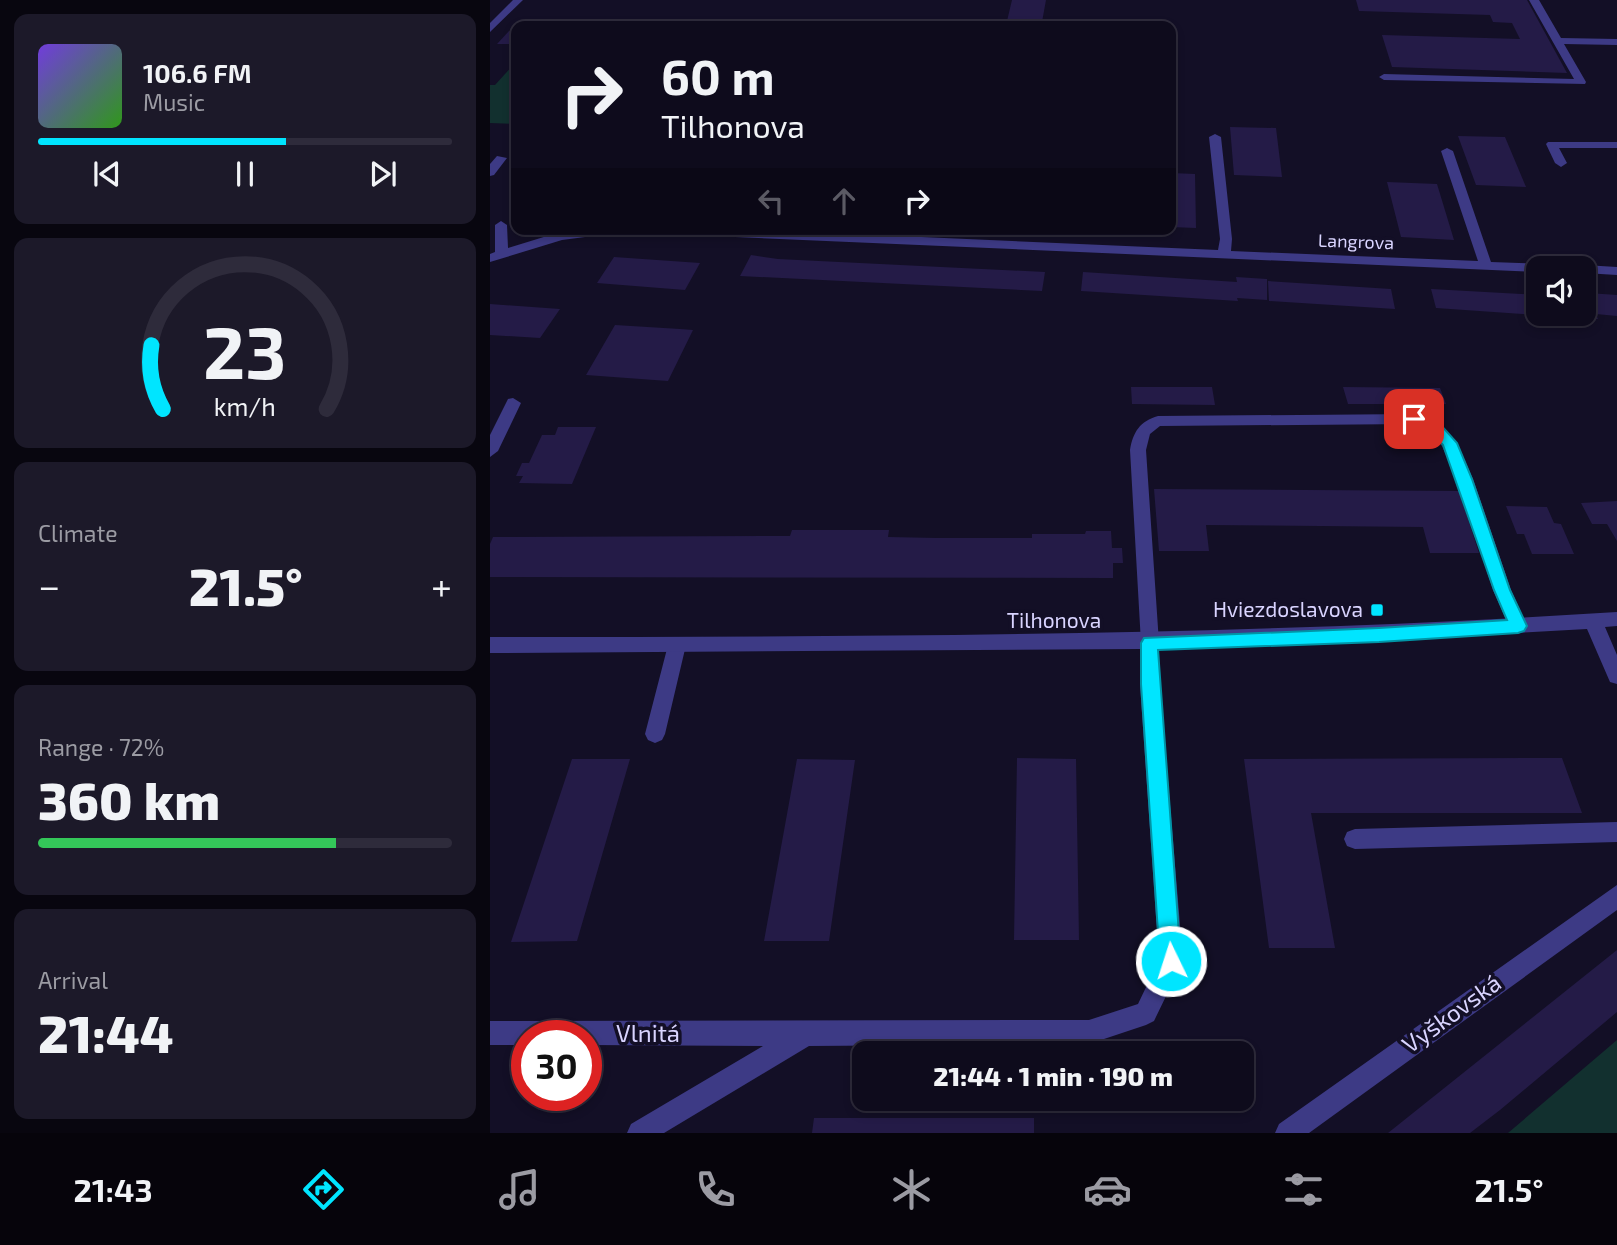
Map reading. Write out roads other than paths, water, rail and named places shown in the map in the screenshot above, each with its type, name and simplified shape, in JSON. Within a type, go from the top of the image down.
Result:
[{"type":"street","points":[[491,27],[518,0]]},
{"type":"street","points":[[1384,77],[1581,82],[1534,0]]},
{"type":"street","points":[[1558,41],[1617,43]]},
{"type":"street","points":[[1215,137],[1226,239],[1224,254]]},
{"type":"street","points":[[1561,163],[1552,144],[1617,145]]},
{"type":"street","points":[[1447,151],[1486,265]]},
{"type":"street","points":[[490,172],[502,158]]},
{"type":"street","points":[[495,225],[496,256],[568,235]]},
{"type":"street","name":"Langrova","points":[[807,235],[1526,267]]},
{"type":"street","points":[[1596,270],[1617,271]]},
{"type":"street","points":[[490,451],[513,403]]},
{"type":"street","name":"Vlnitá","points":[[490,1033],[1089,1032],[1146,1013],[1171,961],[1150,684],[1149,603],[1138,450],[1140,434],[1144,428],[1158,421],[1414,419],[1435,427],[1444,435],[1457,460],[1502,590],[1518,626]]},
{"type":"street","name":"Tilhonova","points":[[490,645],[1150,643],[1379,635],[1617,619]]},
{"type":"street","points":[[1593,621],[1617,676]]},
{"type":"street","points":[[655,734],[677,645]]},
{"type":"street","points":[[1355,839],[1617,832]]},
{"type":"street","name":"Vyškovská","points":[[1288,1133],[1617,896]]},
{"type":"street","points":[[640,1133],[806,1034]]},
{"type":"place","name":"Hviezdoslavova","points":[[1377,610]]}]
